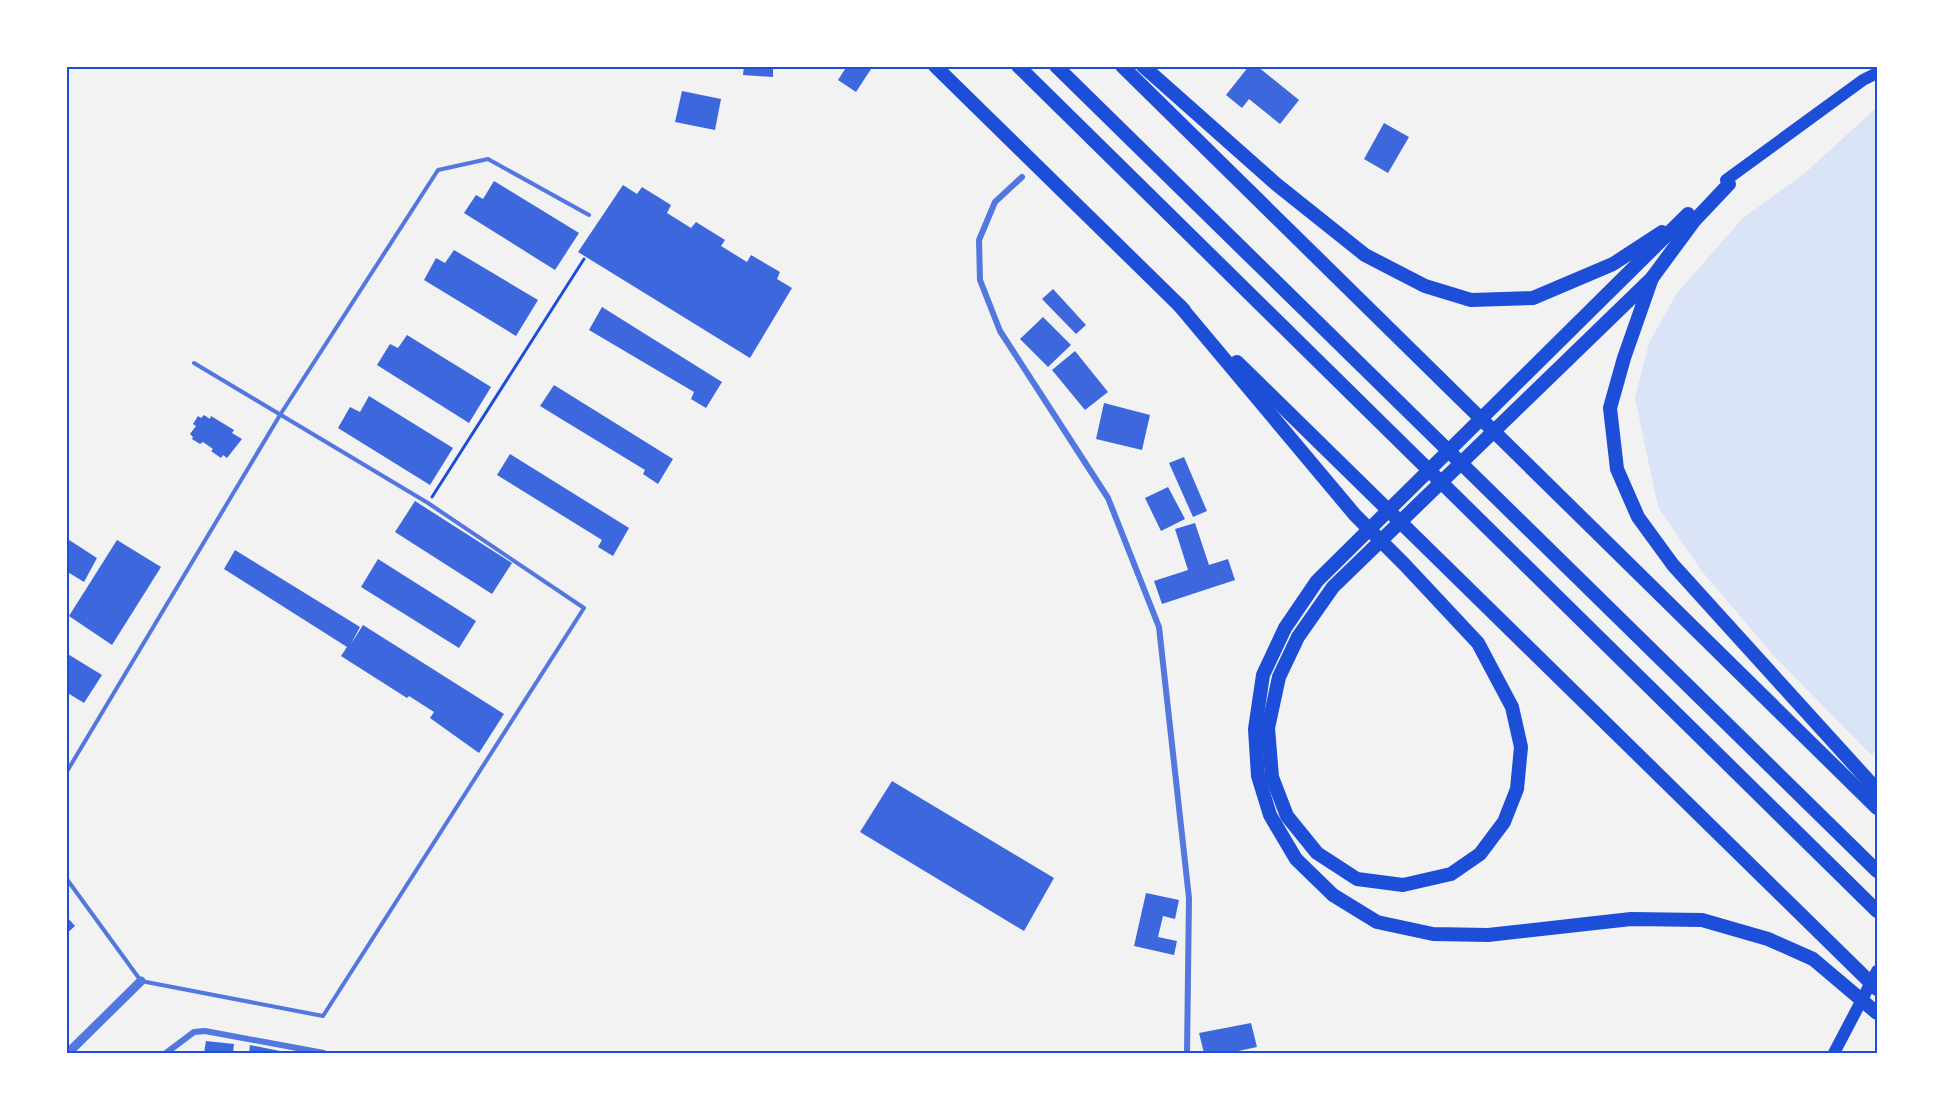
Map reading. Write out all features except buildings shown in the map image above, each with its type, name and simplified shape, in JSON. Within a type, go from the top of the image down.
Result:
[{"type":"highway","points":[[935,66],[1877,989]]},
{"type":"highway","points":[[1018,66],[1876,909]]},
{"type":"highway","points":[[1056,66],[1877,871]]},
{"type":"highway","points":[[1122,66],[1877,808]]},
{"type":"highway","points":[[1143,66],[1276,184],[1365,255],[1425,286],[1471,300],[1533,298],[1613,264],[1688,214],[1728,182]]},
{"type":"highway","points":[[1179,305],[1355,515],[1405,565],[1478,643],[1512,707],[1521,747],[1517,789],[1504,822],[1480,854],[1450,873],[1403,885],[1357,879],[1317,854],[1287,816],[1272,777],[1268,728],[1279,677],[1299,637],[1333,587],[1652,278],[1694,221],[1728,182]]},
{"type":"highway","points":[[1688,214],[1317,581],[1285,628],[1263,675],[1255,729],[1258,776],[1270,815],[1296,859],[1333,895],[1377,922],[1433,933],[1488,935],[1631,919],[1702,920],[1768,939],[1812,960],[1877,1013]]},
{"type":"highway","points":[[1652,278],[1624,358],[1610,408],[1617,469],[1638,517],[1673,565],[1877,789]]},
{"type":"main road","points":[[1728,182],[1863,80],[1877,73]]},
{"type":"main road","points":[[1834,1053],[1877,971]]},
{"type":"street","points":[[1022,177],[995,202],[979,240],[980,280],[1000,331],[1108,498],[1159,627],[1189,898],[1186,1053]]},
{"type":"street","points":[[68,1053],[141,981]]},
{"type":"street","points":[[166,1053],[194,1032],[205,1031],[290,1050],[324,1053]]},
{"type":"lane","points":[[66,773],[280,415],[438,170],[488,159],[589,215]]},
{"type":"lane","points":[[66,878],[141,981],[323,1016],[584,608],[428,503],[194,363]]},
{"type":"path","points":[[428,503],[584,259]]},
{"type":"shaded area","points":[[1877,107],[1877,745],[1872,756],[1772,654],[1701,570],[1658,507],[1635,398],[1649,343],[1677,293],[1743,218],[1805,173]]}]
